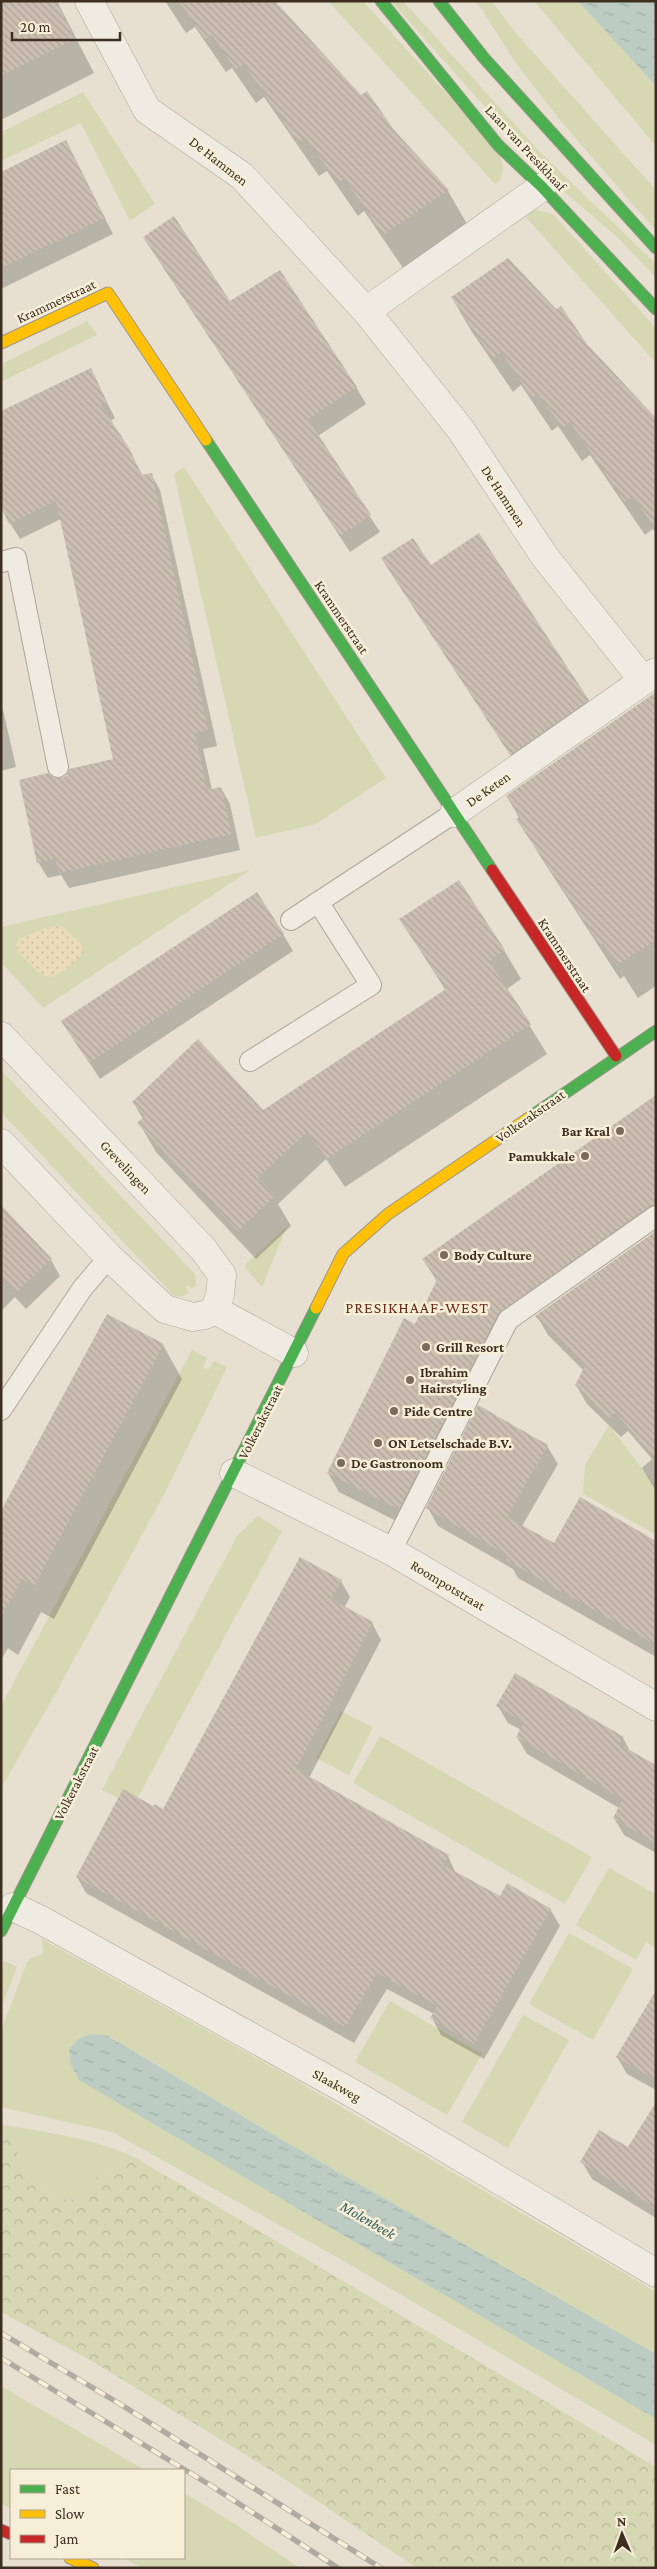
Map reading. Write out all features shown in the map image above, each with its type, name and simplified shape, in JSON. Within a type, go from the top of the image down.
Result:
[{"type":"street","name":"De Hammen","points":[[89,1],[147,110],[242,176],[366,311],[461,430],[545,557],[649,676]]},
{"type":"street","name":"Laan van Presikhaaf","points":[[381,1],[498,145],[542,187],[656,309]]},
{"type":"street","name":"Laan van Presikhaaf","points":[[440,1],[484,58],[656,248]]},
{"type":"street","points":[[366,311],[542,187]]},
{"type":"street","name":"Krammerstraat","points":[[1,343],[108,293],[616,1056]]},
{"type":"street","name":"De Keten","points":[[454,813],[649,676]]},
{"type":"street","name":"Volkerakstraat","points":[[1,1931],[343,1254],[396,1208],[616,1056],[656,1031]]},
{"type":"street","name":"Grevelingen","points":[[1,1036],[203,1249],[222,1275],[220,1295],[215,1310]]},
{"type":"street","points":[[1,1143],[108,1257],[165,1309],[193,1317],[205,1315],[215,1310],[294,1354]]},
{"type":"street","name":"Roompotstraat","points":[[234,1472],[391,1551],[656,1707]]},
{"type":"street","name":"Slaakweg","points":[[12,1907],[41,1920],[350,2092],[656,2273]]},
{"type":"street","points":[[72,2559],[93,2568]]},
{"type":"lane","points":[[1,562],[16,558],[58,767]]},
{"type":"lane","name":"De Keten","points":[[291,920],[454,813]]},
{"type":"lane","points":[[250,1061],[371,986],[318,902]]},
{"type":"lane","points":[[391,1551],[508,1320],[656,1216]]},
{"type":"lane","points":[[1,1410],[82,1289],[108,1257]]},
{"type":"green space","points":[[328,1],[363,1],[499,152],[503,167],[501,179],[495,184]]},
{"type":"green space","points":[[391,1],[403,1],[539,151],[656,264],[656,278],[617,237],[568,195],[517,143]]},
{"type":"green space","points":[[474,1],[492,1],[514,31],[656,190],[656,231],[559,119],[515,62],[481,8]]},
{"type":"green space","points":[[534,1],[578,1],[656,86],[656,146]]},
{"type":"green space","points":[[83,92],[155,204],[130,221],[81,123],[1,161],[1,132]]},
{"type":"green space","points":[[537,210],[553,214],[656,328],[656,363],[524,215],[529,211]]},
{"type":"green space","points":[[87,321],[97,335],[1,382],[1,364]]},
{"type":"green space","points":[[184,467],[386,778],[316,824],[256,838],[174,474]]},
{"type":"green space","points":[[250,870],[43,1008],[1,962],[1,927]]},
{"type":"green space","points":[[1,1070],[195,1274],[196,1285],[192,1289],[188,1285],[185,1287],[189,1292],[187,1294],[179,1297],[173,1295],[1,1112]]},
{"type":"green space","points":[[287,1226],[262,1287],[244,1266]]},
{"type":"green space","points":[[192,1350],[207,1358],[203,1368],[209,1369],[214,1361],[227,1367],[168,1487],[58,1689],[1,1788],[1,1706]]},
{"type":"green space","points":[[609,1425],[656,1487],[656,1535],[583,1494],[585,1465]]},
{"type":"green space","points":[[258,1516],[282,1531],[133,1806],[102,1790],[237,1536]]},
{"type":"green space","points":[[341,1711],[373,1727],[349,1775],[316,1758]]},
{"type":"green space","points":[[380,1736],[592,1857],[565,1904],[353,1783]]},
{"type":"green space","points":[[609,1868],[656,1894],[656,1948],[646,1942],[636,1960],[576,1925]]},
{"type":"green space","points":[[569,1933],[633,1969],[593,2040],[529,2004]]},
{"type":"green space","points":[[42,1939],[287,2075],[656,2292],[656,2354],[279,2138],[109,2036],[80,2080],[656,2419],[656,2445],[342,2260],[112,2132],[1,2107],[1,2030],[27,1963],[31,1958],[43,1954]]},
{"type":"green space","points":[[4,1961],[17,1967],[1,2008],[1,1967]]},
{"type":"green space","points":[[390,2001],[482,2054],[447,2115],[355,2062]]},
{"type":"green space","points":[[523,2015],[569,2040],[508,2148],[462,2122]]},
{"type":"green space","points":[[1,2124],[4,2125],[32,2184],[60,2199],[78,2200],[96,2178],[136,2158],[656,2467],[656,2568],[417,2568],[274,2472],[90,2360],[1,2312]]},
{"type":"green space","points":[[4,2125],[88,2141],[136,2158],[96,2178],[78,2200],[60,2199],[32,2184]]},
{"type":"green space","points":[[1,2386],[143,2469],[10,2469],[10,2508],[1,2504]]},
{"type":"green space","points":[[185,2494],[229,2520],[300,2568],[143,2568],[125,2559],[185,2559]]},
{"type":"sand","points":[[62,926],[81,944],[83,953],[72,964],[55,976],[41,974],[25,960],[16,948],[18,939],[47,928]]},
{"type":"water","points":[[578,1],[656,1],[656,86]]},
{"type":"water","name":"Molenbeek","points":[[91,2034],[108,2036],[279,2138],[656,2354],[656,2419],[79,2080],[71,2065],[69,2049],[80,2038]]},
{"type":"building","points":[[1,1],[56,1],[75,39],[1,76]]},
{"type":"building","points":[[179,1],[275,1],[361,95],[367,91],[394,130],[449,190],[383,235],[344,178],[338,183],[306,138],[298,143],[244,64],[236,70],[212,35],[205,39]]},
{"type":"building","points":[[66,140],[105,218],[1,268],[1,172]]},
{"type":"building","points":[[174,216],[230,301],[280,270],[357,387],[308,419],[371,515],[340,536],[143,237]]},
{"type":"building","points":[[508,258],[556,309],[561,306],[587,344],[656,418],[656,530],[633,496],[625,502],[570,422],[562,428],[538,393],[532,398],[501,352],[493,359],[451,297]]},
{"type":"building","points":[[91,368],[107,402],[101,405],[129,448],[142,475],[152,473],[208,730],[195,733],[207,790],[221,787],[232,834],[59,873],[55,858],[37,863],[19,780],[48,773],[54,778],[61,778],[66,776],[69,769],[113,759],[56,501],[9,524],[1,507],[1,411]]},
{"type":"building","points":[[479,533],[589,700],[510,755],[381,558],[413,538],[431,565]]},
{"type":"building","points":[[656,692],[656,940],[617,965],[603,943],[600,946],[516,819],[520,817],[506,796]]},
{"type":"building","points":[[459,880],[505,950],[489,961],[531,1024],[327,1159],[308,1131],[258,1178],[275,1196],[238,1231],[137,1123],[145,1116],[132,1102],[198,1039],[263,1110],[446,989],[399,919]]},
{"type":"building","points":[[257,892],[284,934],[89,1063],[61,1021]]},
{"type":"building","points":[[656,1095],[656,1204],[649,1206],[498,1314],[399,1509],[327,1473],[404,1318],[415,1324],[437,1280],[422,1259]]},
{"type":"building","points":[[1,1205],[52,1259],[16,1293],[1,1277]]},
{"type":"building","points":[[656,1231],[656,1460],[616,1413],[609,1418],[575,1385],[585,1366],[535,1316]]},
{"type":"building","points":[[107,1314],[164,1344],[34,1586],[22,1579],[1,1617],[1,1511]]},
{"type":"building","points":[[478,1405],[548,1445],[507,1517],[554,1543],[580,1497],[656,1541],[656,1645],[506,1560],[508,1556],[426,1508]]},
{"type":"building","points":[[300,1557],[342,1580],[331,1599],[373,1622],[296,1769],[449,1855],[443,1865],[500,1896],[507,1883],[551,1909],[474,2044],[430,2018],[438,2006],[377,1973],[345,2027],[76,1877],[123,1789],[153,1806],[155,1804],[163,1809]]},
{"type":"building","points":[[515,1673],[624,1737],[619,1744],[656,1765],[656,1843],[613,1818],[623,1799],[516,1737],[524,1722],[496,1706]]},
{"type":"building","points":[[656,1990],[656,2080],[616,2057]]},
{"type":"building","points":[[656,2102],[656,2208],[580,2162],[599,2130],[628,2147]]},
{"type":"railway","points":[[1,2333],[120,2404],[381,2568]]},
{"type":"railway","points":[[1,2358],[184,2469]]},
{"type":"railway","points":[[185,2470],[338,2568]]},
{"type":"traffic: fast","points":[[381,1],[498,145],[542,187],[656,309]]},
{"type":"traffic: fast","points":[[439,1],[484,58],[656,248]]},
{"type":"traffic: fast","points":[[206,440],[492,870]]},
{"type":"traffic: fast","points":[[530,1117],[656,1031]]},
{"type":"traffic: fast","points":[[1,1931],[316,1308]]},
{"type":"traffic: slow","points":[[1,343],[108,293],[206,440]]},
{"type":"traffic: slow","points":[[316,1308],[343,1254],[388,1214],[530,1117]]},
{"type":"traffic: slow","points":[[72,2559],[93,2568]]},
{"type":"traffic: jam","points":[[492,870],[616,1056]]},
{"type":"traffic: jam","points":[[1,2530],[10,2534]]},
{"type":"place","name":"Bar Kral","points":[[620,1131]]},
{"type":"place","name":"Pamukkale","points":[[585,1156]]},
{"type":"place","name":"Body Culture","points":[[444,1255]]},
{"type":"place","name":"Grill Resort","points":[[426,1347]]},
{"type":"place","name":"Ibrahim Hairstyling","points":[[410,1380]]},
{"type":"place","name":"Pide Centre","points":[[394,1411]]},
{"type":"place","name":"ON Letselschade B.V.","points":[[378,1443]]},
{"type":"place","name":"De Gastronoom","points":[[341,1463]]},
{"type":"district","name":"PRESIKHAAF-WEST","points":[[417,1307]]}]
